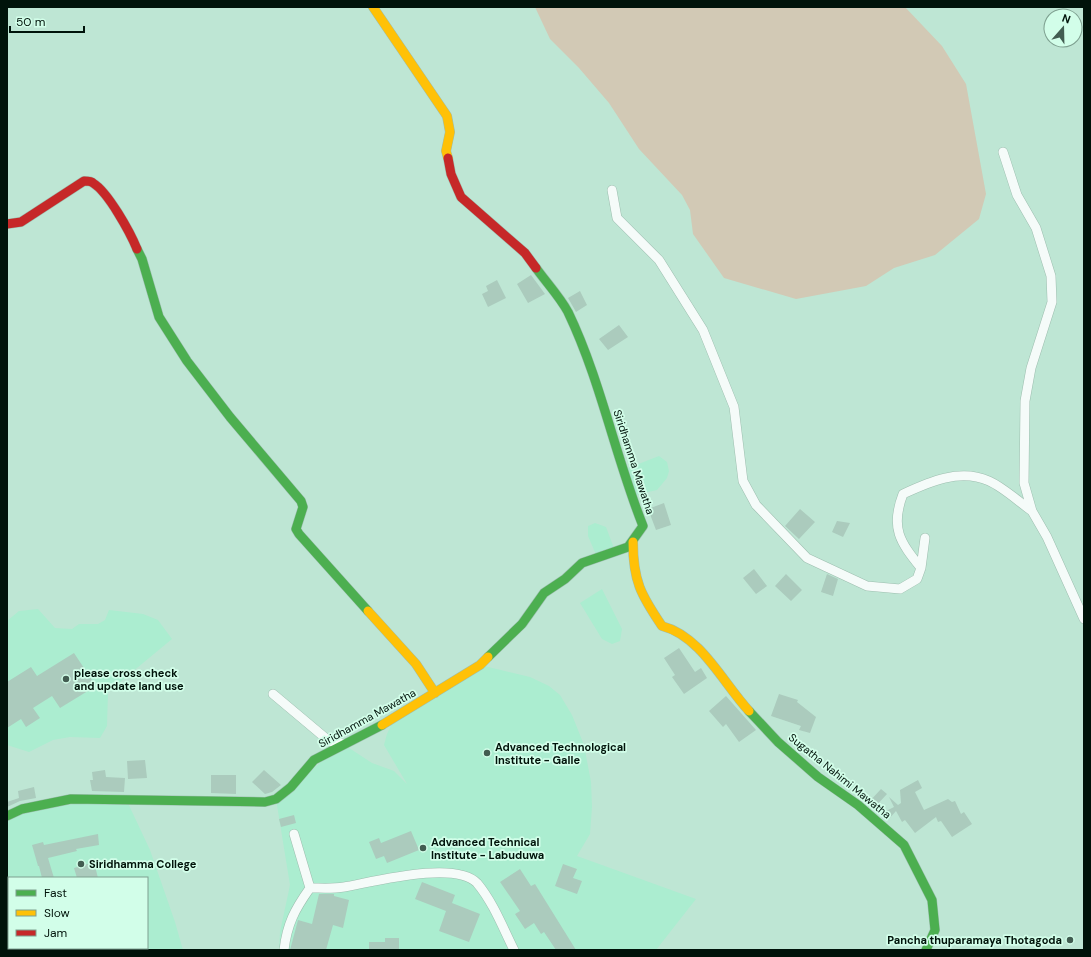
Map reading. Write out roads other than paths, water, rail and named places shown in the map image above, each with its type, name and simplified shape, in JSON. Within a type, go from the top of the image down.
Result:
[{"type":"street","name":"Siridhamma Mawatha","points":[[7,816],[22,809],[71,799],[265,802],[276,799],[291,787],[314,760],[394,719],[480,665],[522,624],[544,594],[565,579],[582,563],[628,547],[643,526],[631,496],[595,378],[567,311],[524,253],[461,197],[451,174],[446,151],[450,132],[447,116],[373,7]]},
{"type":"street","points":[[1003,152],[1017,195],[1036,228],[1050,276],[1052,302],[1031,368],[1025,401],[1024,483],[1032,512],[1047,537],[1084,619]]},
{"type":"street","points":[[7,224],[21,222],[84,181],[92,182],[101,189],[129,231],[142,259],[159,317],[187,361],[230,417],[301,502],[303,507],[296,529],[298,534],[416,664],[435,693]]},
{"type":"street","points":[[612,190],[617,218],[659,260],[703,330],[734,408],[743,481],[756,505],[807,558],[867,586],[900,589],[917,579],[921,568],[925,538]]},
{"type":"street","points":[[921,568],[902,544],[897,527],[897,510],[903,494],[936,479],[966,475],[989,481],[1032,512]]},
{"type":"street","name":"Sugatha Nahimi Mawatha","points":[[633,542],[633,560],[637,581],[644,600],[662,626],[674,629],[701,652],[741,702],[778,742],[818,777],[858,805],[904,845],[932,900],[935,930],[926,950]]},
{"type":"street","points":[[273,694],[329,741],[343,744]]},
{"type":"street","points":[[294,834],[310,888]]},
{"type":"street","points":[[310,888],[342,888],[401,875],[459,873],[476,882],[491,905],[514,950]]},
{"type":"street","points":[[284,950],[286,931],[296,907],[310,888]]},
{"type":"place","name":"please cross check and update land use","points":[[66,679]]},
{"type":"place","name":"Advanced Technological Institute - Galle","points":[[487,753]]},
{"type":"place","name":"Advanced Technical Institute - Labuduwa","points":[[423,848]]},
{"type":"place","name":"Siridhamma College","points":[[81,864]]},
{"type":"place","name":"Pancha thuparamaya Thotagoda","points":[[1070,940]]}]
